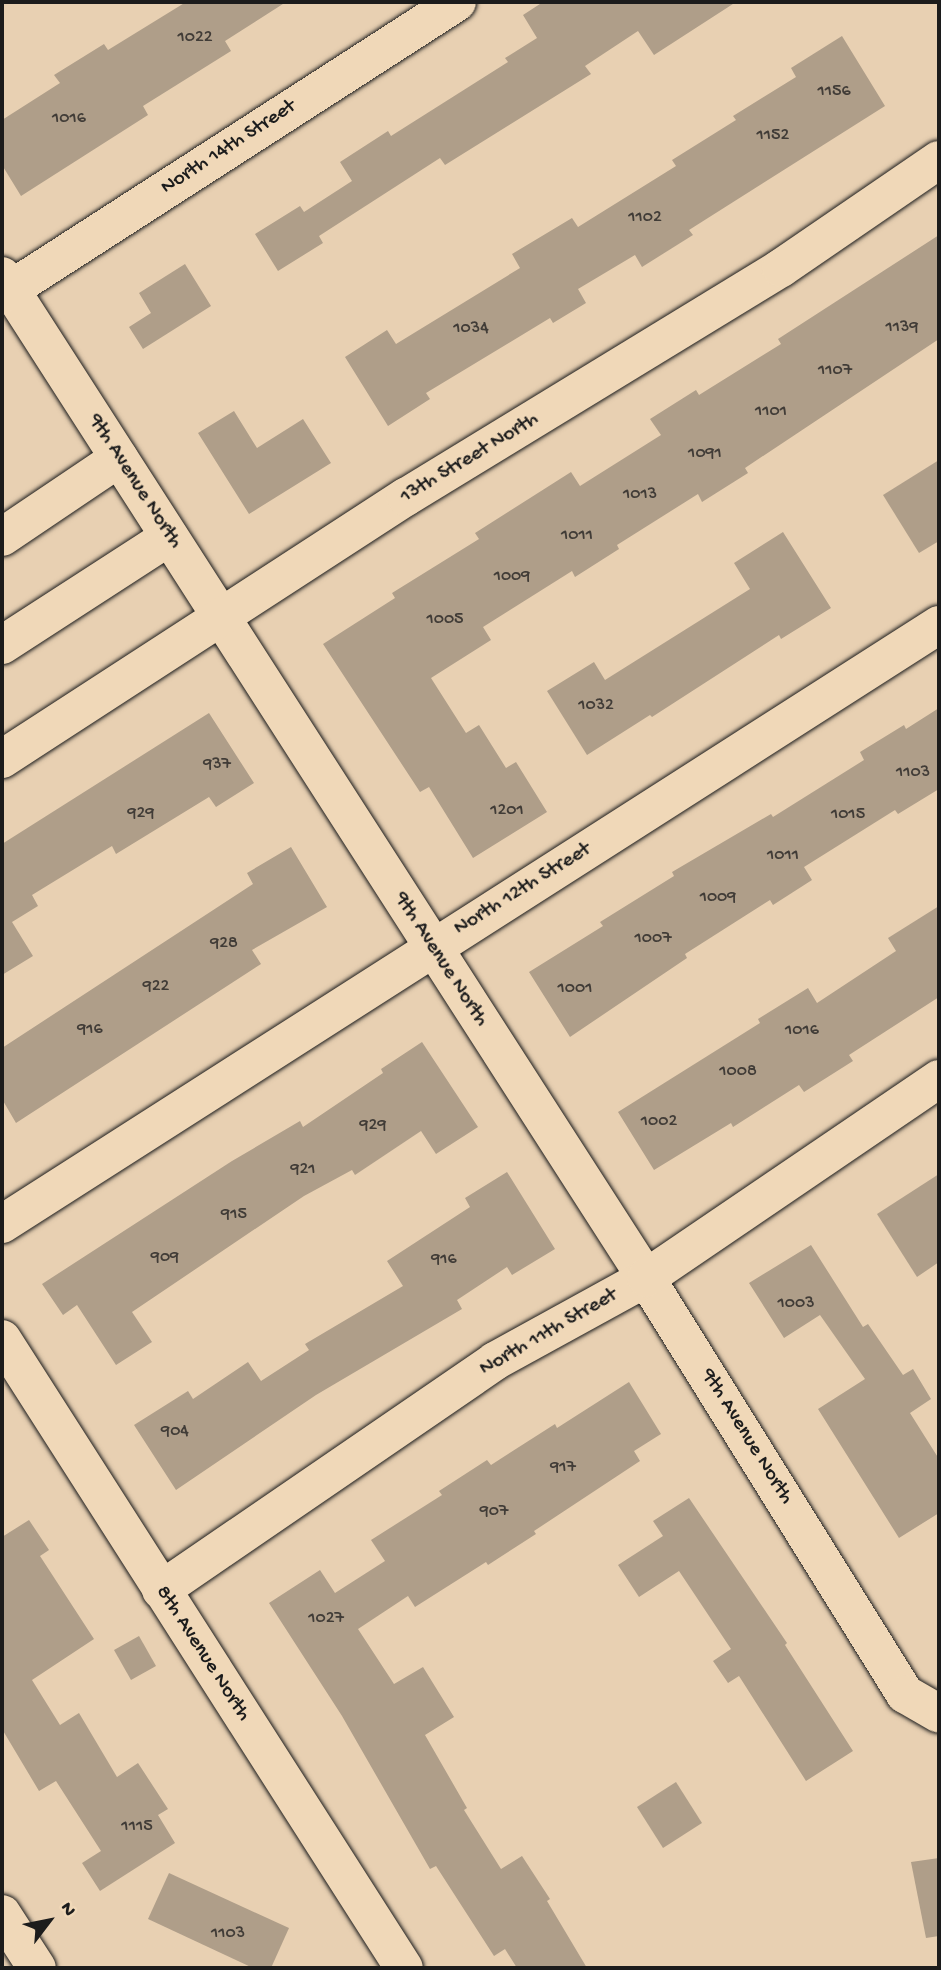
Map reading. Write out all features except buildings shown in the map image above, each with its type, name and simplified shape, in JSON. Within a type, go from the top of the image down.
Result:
[{"type":"street","name":"North 14th Street","points":[[5,287],[457,2]]},
{"type":"street","name":"13th Street North","points":[[2,759],[406,497],[781,268],[939,160]]},
{"type":"street","name":"9th Avenue North","points":[[5,287],[119,458],[646,1278],[877,1644],[905,1694],[939,1714]]},
{"type":"street","points":[[2,537],[119,458]]},
{"type":"street","points":[[2,645],[169,537]]},
{"type":"street","name":"North 12th Street","points":[[2,1224],[939,625]]},
{"type":"street","name":"North 11th Street","points":[[161,1590],[495,1361],[646,1278],[939,1079]]},
{"type":"street","name":"8th Avenue North","points":[[2,1339],[404,1968]]},
{"type":"street","points":[[2,1914],[37,1968]]}]
